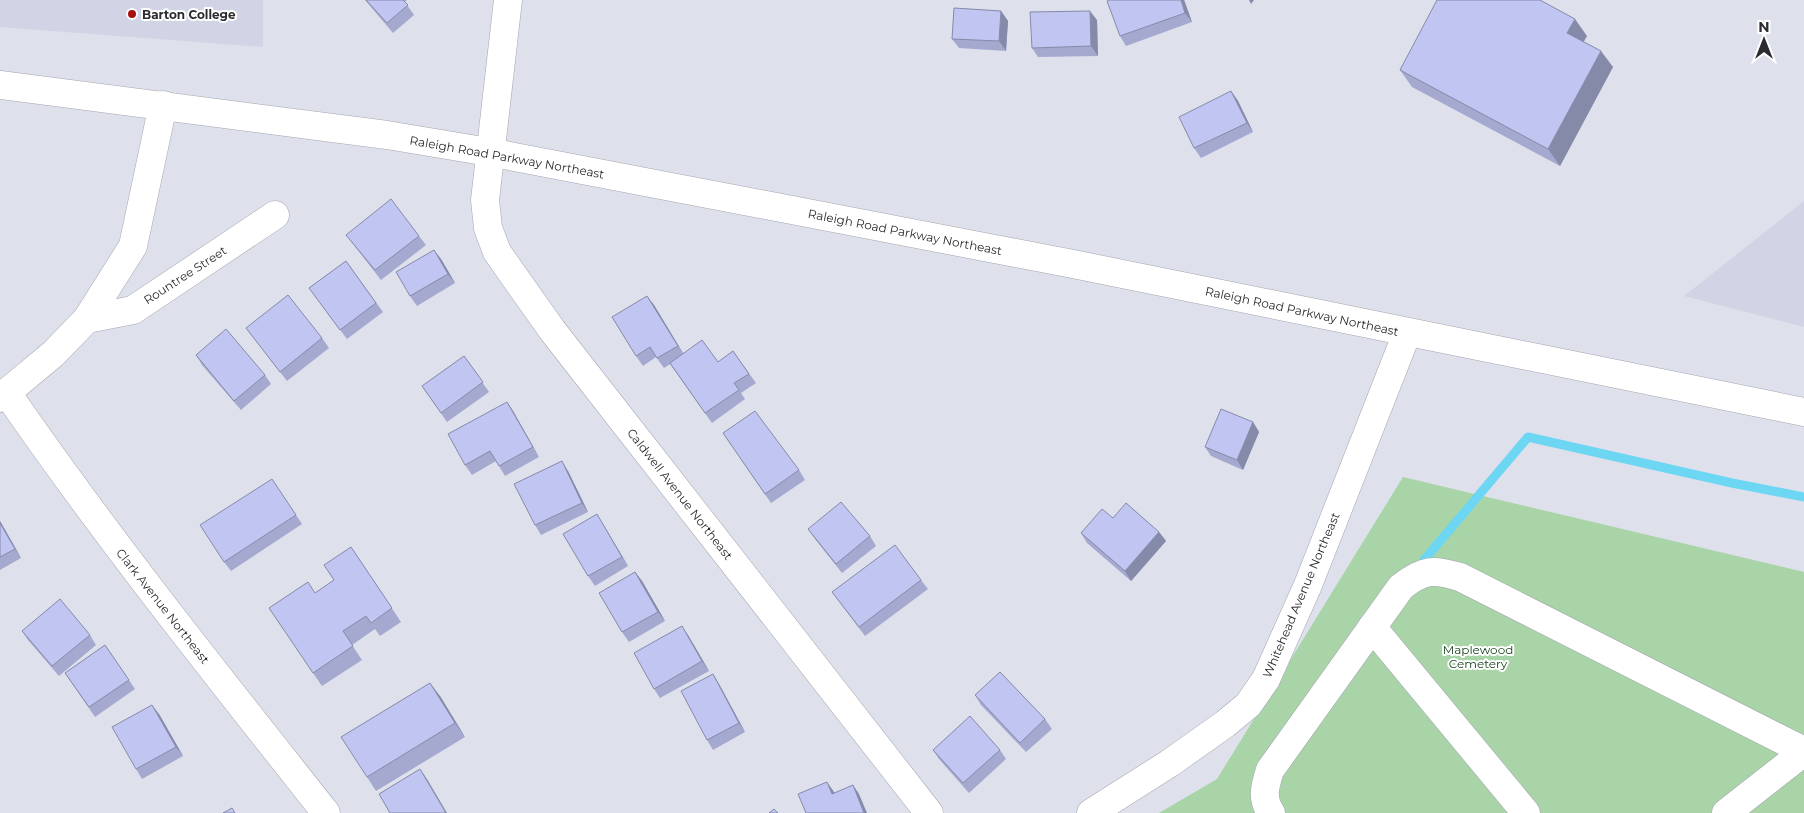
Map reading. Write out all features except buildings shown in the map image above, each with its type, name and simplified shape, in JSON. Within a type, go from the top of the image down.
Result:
[{"type":"street","name":"Caldwell Avenue Northeast","points":[[508,0],[484,200],[488,228],[497,252],[552,330],[929,813]]},
{"type":"street","name":"Raleigh Road Parkway Northeast","points":[[0,85],[387,135],[489,152],[1073,264],[1804,412]]},
{"type":"street","points":[[4,396],[53,354],[87,319],[133,246],[163,105]]},
{"type":"street","name":"Rountree Street","points":[[87,319],[133,310],[276,215]]},
{"type":"street","name":"Whitehead Avenue Northeast","points":[[1090,813],[1170,763],[1225,724],[1248,705],[1266,679],[1308,585],[1407,333]]},
{"type":"street","name":"Clark Avenue Northeast","points":[[4,396],[140,577],[326,813]]},
{"type":"street","points":[[1271,813],[1264,790],[1270,770],[1401,587],[1418,573],[1438,571],[1460,577],[1804,752],[1726,813]]},
{"type":"street","points":[[1372,627],[1526,813]]},
{"type":"shaded area","name":"Barton College","points":[[0,0],[263,0],[263,47],[0,27]]},
{"type":"shaded area","points":[[1804,201],[1804,327],[1684,296]]},
{"type":"green space","name":"Maplewood Cemetery","points":[[1403,477],[1804,572],[1804,813],[1159,813],[1217,779]]},
{"type":"waterway","points":[[1424,560],[1528,437],[1732,483],[1804,497]]},
{"type":"place","name":"Barton College","points":[[132,14]]}]
